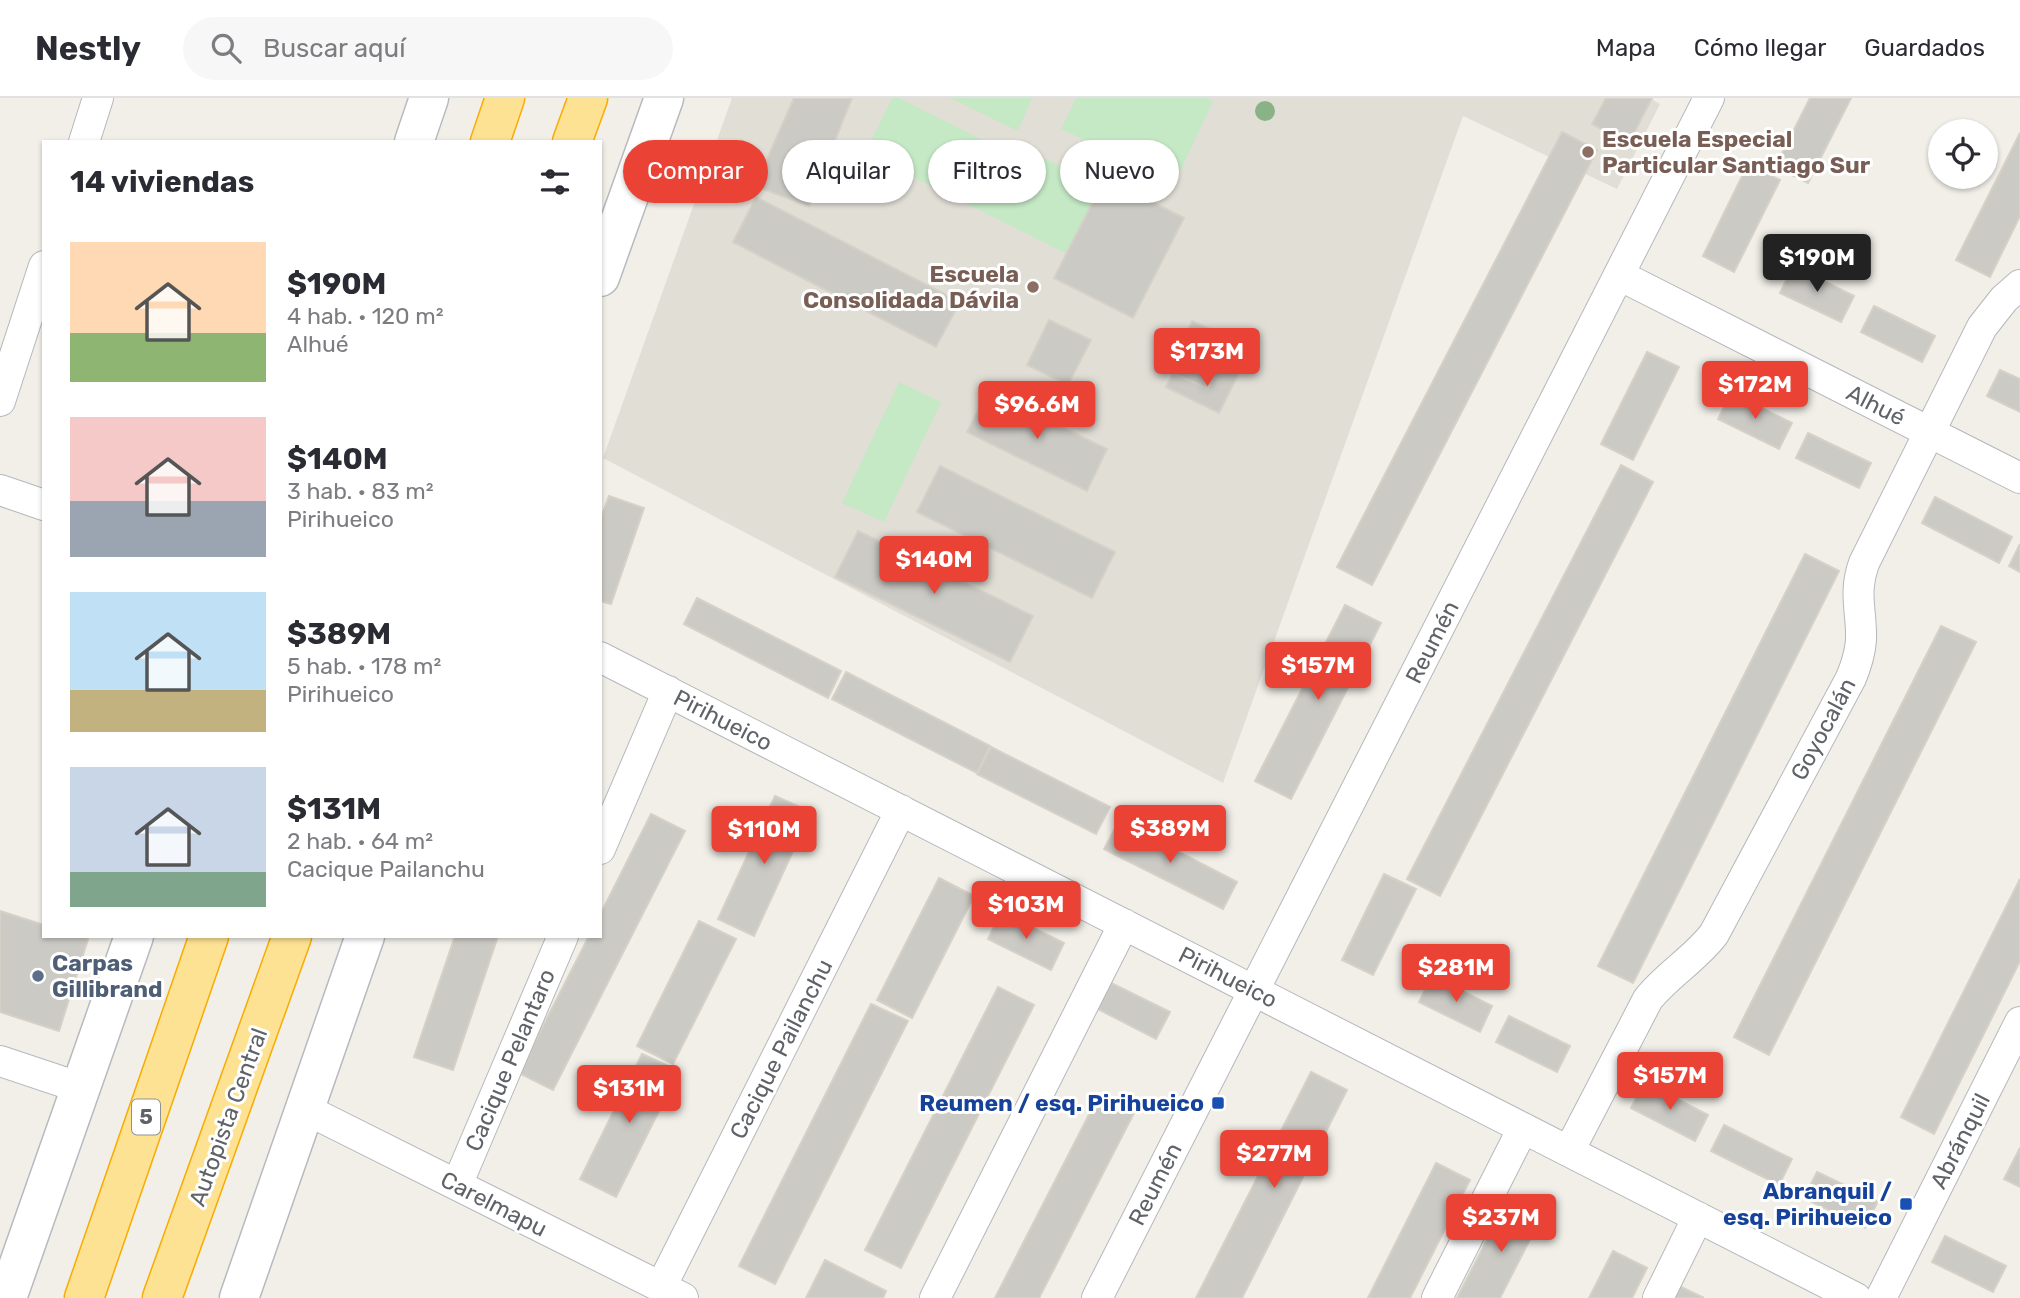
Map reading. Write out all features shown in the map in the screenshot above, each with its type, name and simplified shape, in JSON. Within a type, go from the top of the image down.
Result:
[{"type":"highway","points":[[490,140],[505,98]]},
{"type":"highway","points":[[573,140],[587,98]]},
{"type":"highway","name":"5","points":[[84,1298],[208,938]]},
{"type":"highway","name":"Autopista Central","points":[[162,1298],[291,938]]},
{"type":"main road","points":[[415,140],[429,98]]},
{"type":"main road","points":[[602,270],[664,98]]},
{"type":"main road","points":[[7,1298],[134,938]]},
{"type":"main road","points":[[239,1298],[364,938]]},
{"type":"street","points":[[85,140],[98,98]]},
{"type":"street","name":"Reumén","points":[[1097,1298],[1709,98]]},
{"type":"street","points":[[0,401],[42,271]]},
{"type":"street","name":"Alhué","points":[[1619,275],[2020,478]]},
{"type":"street","name":"Goyocalán","points":[[1569,1151],[1648,999],[1661,982],[1699,952],[1714,934],[1851,678],[1860,651],[1857,598],[1860,573],[1982,327],[2004,299],[2020,285]]},
{"type":"street","points":[[0,490],[42,504]]},
{"type":"street","name":"Pirihueico","points":[[602,658],[1856,1298]]},
{"type":"street","points":[[602,844],[668,691]]},
{"type":"street","name":"Cacique Pailanchu","points":[[672,1293],[901,810]]},
{"type":"street","points":[[935,1298],[1124,924]]},
{"type":"street","name":"Cacique Pelantaro","points":[[457,1185],[562,938]]},
{"type":"street","name":"Abránquil","points":[[1881,1298],[2020,1022]]},
{"type":"street","points":[[0,1061],[81,1088]]},
{"type":"street","name":"Carelmapu","points":[[306,1110],[672,1293]]},
{"type":"street","points":[[1437,1298],[1523,1128]]},
{"type":"street","points":[[1658,1298],[1698,1217]]},
{"type":"shaded area","name":"Escuela Consolidada Dávila","points":[[732,98],[1650,98],[1660,104],[1617,189],[1463,116],[1223,783],[603,458],[694,203],[768,203],[768,140],[717,140]]},
{"type":"green space","points":[[892,98],[899,98],[983,140],[928,140],[928,184],[914,178],[914,140],[871,140]]},
{"type":"green space","points":[[950,98],[1032,98],[1018,131]]},
{"type":"green space","points":[[1076,98],[1207,98],[1213,101],[1179,173],[1179,140],[1085,140],[1061,129]]},
{"type":"green space","points":[[1046,159],[1060,166],[1060,203],[1092,203],[1067,254],[965,203],[1046,203]]},
{"type":"green space","points":[[899,382],[941,402],[884,522],[842,503]]},
{"type":"building","points":[[794,98],[852,98],[835,140],[782,140],[782,196],[768,191],[768,157]]},
{"type":"building","points":[[1606,98],[1652,98],[1629,143],[1592,124]]},
{"type":"building","points":[[1810,98],[1851,98],[1808,183],[1775,167]]},
{"type":"building","points":[[1562,132],[1597,150],[1372,585],[1337,567]]},
{"type":"building","points":[[2020,133],[2020,216],[1990,277],[1956,260],[1992,189],[1998,189],[1998,177]]},
{"type":"building","points":[[1748,164],[1780,180],[1734,272],[1703,256]]},
{"type":"building","points":[[753,203],[768,203],[960,302],[936,347],[733,242]]},
{"type":"building","points":[[1092,203],[1154,203],[1184,218],[1133,318],[1054,278]]},
{"type":"building","points":[[1793,266],[1854,296],[1841,322],[1780,293]]},
{"type":"building","points":[[1874,306],[1935,336],[1922,362],[1861,332]]},
{"type":"building","points":[[1049,320],[1091,340],[1068,385],[1027,365]]},
{"type":"building","points":[[1192,321],[1232,339],[1208,389],[1169,371]]},
{"type":"building","points":[[1647,352],[1679,367],[1633,460],[1601,444]]},
{"type":"building","points":[[1221,362],[1240,371],[1219,413],[1166,387],[1173,373],[1208,389]]},
{"type":"building","points":[[2000,370],[2020,379],[2020,412],[1987,396]]},
{"type":"building","points":[[988,391],[1107,449],[1087,491],[967,432]]},
{"type":"building","points":[[1731,393],[1792,423],[1779,449],[1718,419]]},
{"type":"building","points":[[1808,433],[1871,463],[1859,488],[1796,458]]},
{"type":"building","points":[[1621,465],[1653,482],[1440,896],[1407,879]]},
{"type":"building","points":[[940,466],[1115,552],[1092,598],[917,512]]},
{"type":"building","points":[[609,496],[644,508],[611,604],[602,602],[602,515]]},
{"type":"building","points":[[1935,497],[2012,537],[1999,563],[1922,523]]},
{"type":"building","points":[[858,531],[1033,616],[1010,662],[835,577]]},
{"type":"building","points":[[2020,544],[2020,572],[2009,566]]},
{"type":"building","points":[[1805,554],[1839,571],[1633,983],[1598,966]]},
{"type":"building","points":[[697,598],[841,671],[828,698],[684,624]]},
{"type":"building","points":[[1345,605],[1381,623],[1291,799],[1255,781]]},
{"type":"building","points":[[1941,626],[1976,642],[1769,1055],[1734,1037]]},
{"type":"building","points":[[846,672],[990,746],[977,773],[832,699]]},
{"type":"building","points":[[991,747],[1110,807],[1096,834],[977,774]]},
{"type":"building","points":[[775,796],[811,812],[754,936],[718,919]]},
{"type":"building","points":[[651,814],[685,831],[553,1090],[519,1073],[588,938],[602,938],[602,911]]},
{"type":"building","points":[[1119,821],[1237,882],[1223,909],[1104,849]]},
{"type":"building","points":[[1384,874],[1416,889],[1373,975],[1342,960]]},
{"type":"building","points":[[939,878],[974,896],[912,1018],[877,1000]]},
{"type":"building","points":[[2020,879],[2020,961],[1934,1134],[1901,1117]]},
{"type":"building","name":"Carpas Gillibrand","points":[[0,911],[42,924],[42,938],[88,939],[59,1031],[0,1012]]},
{"type":"building","points":[[1001,912],[1064,943],[1051,970],[988,939]]},
{"type":"building","points":[[699,921],[736,939],[673,1064],[637,1046]]},
{"type":"building","points":[[454,938],[497,938],[453,1070],[414,1057]]},
{"type":"building","points":[[1432,976],[1492,1006],[1480,1032],[1419,1002]]},
{"type":"building","points":[[1107,981],[1170,1012],[1156,1039],[1094,1007]]},
{"type":"building","points":[[998,987],[1034,1005],[901,1268],[865,1250]]},
{"type":"building","points":[[871,1004],[908,1021],[775,1284],[739,1266]]},
{"type":"building","points":[[1509,1016],[1570,1046],[1557,1072],[1496,1042]]},
{"type":"building","points":[[642,1054],[679,1071],[616,1197],[580,1179]]},
{"type":"building","points":[[1311,1072],[1347,1090],[1242,1298],[1196,1298]]},
{"type":"building","points":[[1644,1082],[1708,1115],[1695,1141],[1631,1108]]},
{"type":"building","points":[[1099,1095],[1134,1113],[1039,1298],[995,1298]]},
{"type":"building","points":[[1724,1125],[1792,1159],[1779,1185],[1711,1151]]},
{"type":"building","points":[[2020,1148],[2020,1187],[2004,1179]]},
{"type":"building","points":[[1436,1163],[1470,1180],[1410,1298],[1368,1298]]},
{"type":"building","points":[[1817,1172],[1878,1201],[1865,1228],[1804,1198]]},
{"type":"building","points":[[1507,1201],[1541,1218],[1500,1298],[1457,1298]]},
{"type":"building","points":[[1945,1236],[2006,1266],[1993,1292],[1932,1262]]},
{"type":"building","points":[[1613,1251],[1647,1268],[1632,1298],[1589,1298]]},
{"type":"building","points":[[825,1260],[886,1291],[883,1298],[806,1298]]},
{"type":"building","points":[[1677,1285],[1704,1298],[1671,1298]]},
{"type":"place","name":"Escuela Especial Particular Santiago Sur","points":[[1588,152]]},
{"type":"place","name":"Escuela Consolidada Dávila","points":[[1033,287]]},
{"type":"place","name":"Carpas Gillibrand","points":[[38,976]]},
{"type":"place","name":"Reumen / esq. Pirihueico","points":[[1218,1103]]},
{"type":"place","name":"Abranquil / esq. Pirihueico","points":[[1906,1204]]}]
